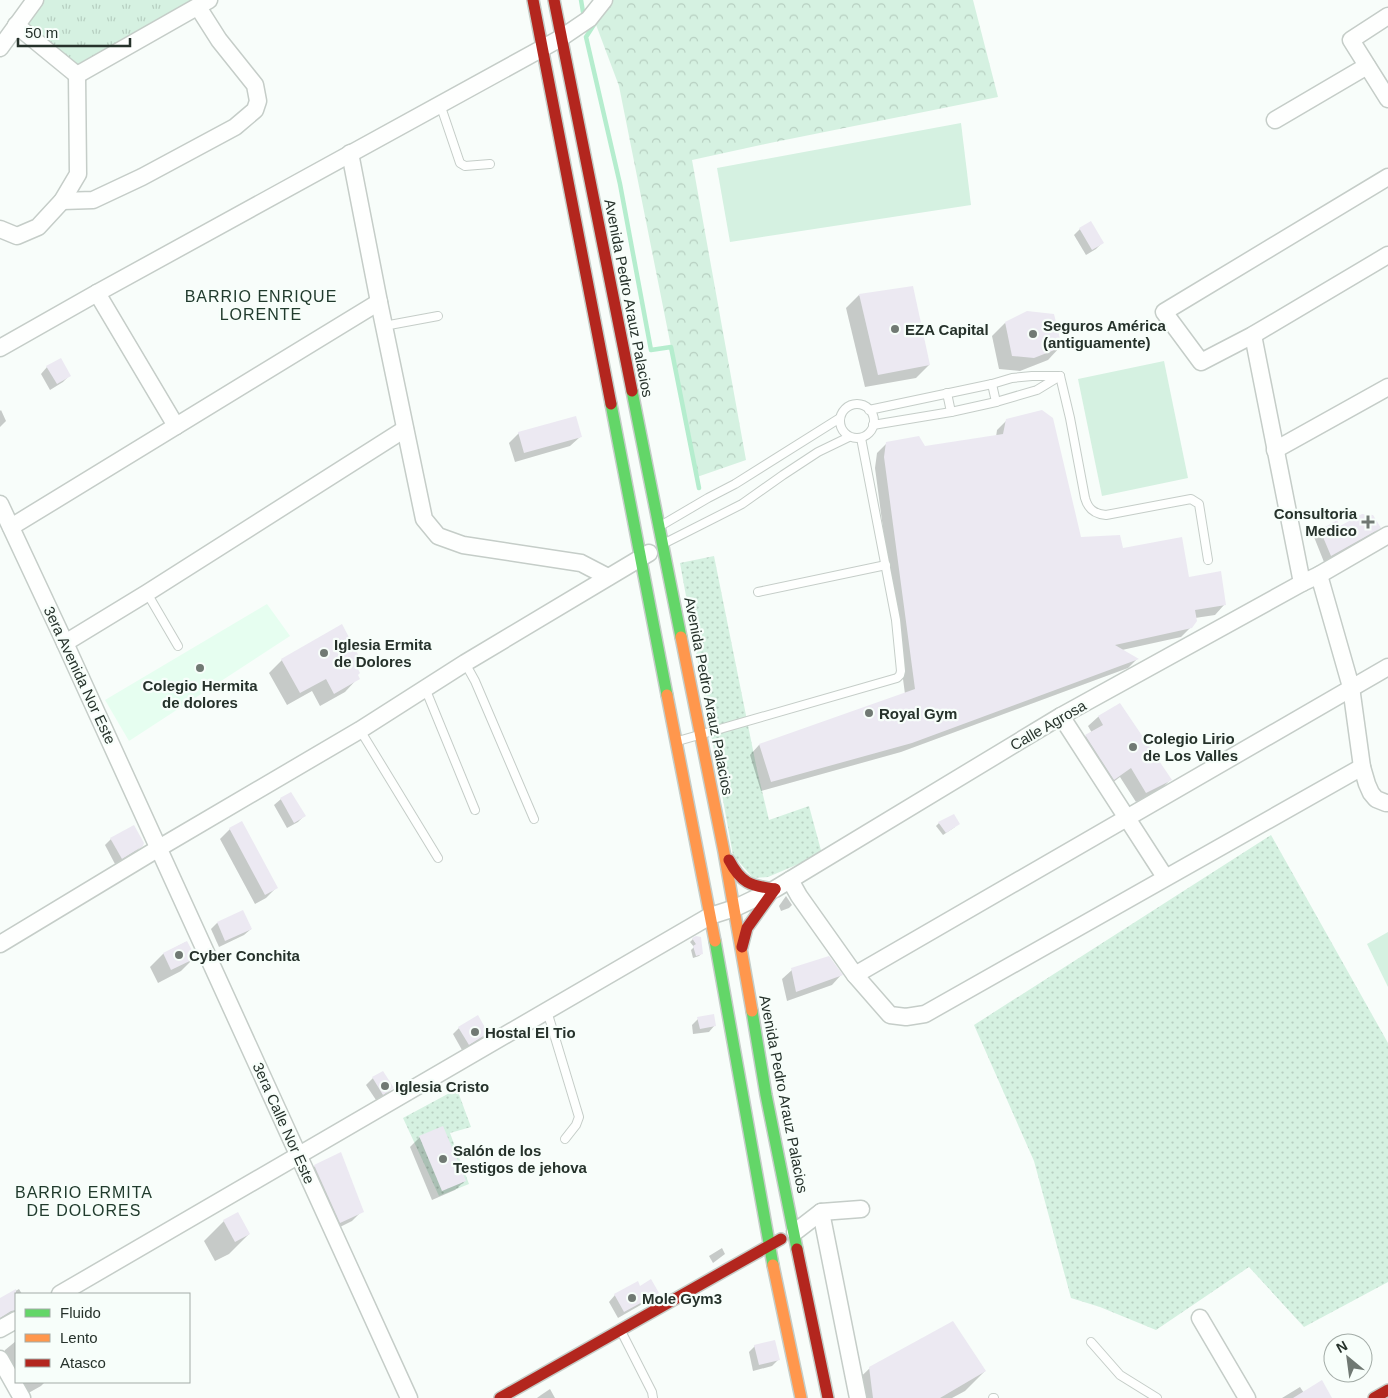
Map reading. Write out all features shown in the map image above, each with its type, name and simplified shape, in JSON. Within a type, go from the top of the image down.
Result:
[{"type":"street","points":[[0,48],[35,0]]},
{"type":"street","name":"Avenida Pedro Arauz Palacios","points":[[533,0],[640,536],[640,558],[710,916],[769,1245],[814,1397]]},
{"type":"street","name":"Avenida Pedro Arauz Palacios","points":[[554,0],[630,380],[656,528],[663,544],[735,908],[766,1095],[795,1232],[814,1397]]},
{"type":"street","points":[[0,348],[561,38],[589,19],[604,0]]},
{"type":"street","points":[[62,202],[93,200],[142,177],[235,127],[255,110],[258,101],[255,85],[219,40],[204,4],[77,75]]},
{"type":"street","points":[[1388,16],[1351,40],[1388,99]]},
{"type":"street","points":[[16,25],[77,75]]},
{"type":"street","points":[[1275,120],[1368,66]]},
{"type":"street","points":[[0,230],[17,236],[38,227],[62,202],[78,174],[77,75]]},
{"type":"street","points":[[350,153],[378,302],[424,518],[438,536],[463,545],[581,563],[608,577]]},
{"type":"street","points":[[1388,177],[1164,312],[1201,362],[1253,335],[1388,255]]},
{"type":"street","points":[[575,215],[597,213]]},
{"type":"street","points":[[97,293],[176,426]]},
{"type":"street","points":[[11,527],[378,302]]},
{"type":"street","points":[[1253,335],[1302,583]]},
{"type":"street","points":[[609,385],[630,380]]},
{"type":"street","points":[[1275,450],[1388,386]]},
{"type":"street","points":[[66,643],[405,430]]},
{"type":"street","name":"3era Avenida Nor Este","points":[[0,504],[66,643],[159,848]]},
{"type":"street","name":"Calle Agrosa","points":[[62,1293],[710,916],[735,908],[775,889],[1061,716],[1388,535]]},
{"type":"street","points":[[0,944],[360,730],[465,663],[663,544]]},
{"type":"street","points":[[1319,574],[1351,687],[1362,767],[1371,793],[1376,799],[1388,803]]},
{"type":"street","points":[[855,975],[1388,667]]},
{"type":"street","points":[[1061,716],[1165,877]]},
{"type":"street","points":[[790,880],[799,896],[855,975],[890,1015],[906,1017],[925,1014],[1362,767]]},
{"type":"street","name":"3era Calle Nor Este","points":[[159,848],[409,1398]]},
{"type":"street","points":[[724,852],[738,877],[747,884],[775,889],[747,928],[742,948]]},
{"type":"street","points":[[742,1098],[766,1095]]},
{"type":"street","points":[[500,1398],[795,1232],[821,1212],[861,1209]]},
{"type":"street","points":[[821,1212],[858,1398]]},
{"type":"street","points":[[1200,1318],[1247,1398]]},
{"type":"street","points":[[0,1329],[15,1321]]},
{"type":"street","points":[[0,1359],[22,1398]]},
{"type":"street","points":[[1374,1398],[1388,1390]]},
{"type":"lane","points":[[440,104],[460,163],[465,166],[490,164]]},
{"type":"lane","points":[[384,326],[438,316]]},
{"type":"lane","points":[[870,410],[1012,378],[1060,376]]},
{"type":"lane","points":[[873,425],[951,412],[996,402],[1038,390],[1060,376]]},
{"type":"lane","points":[[1060,376],[1087,505],[1092,511],[1106,515],[1191,499],[1199,504],[1208,560]]},
{"type":"lane","points":[[992,384],[996,402]]},
{"type":"lane","points":[[947,394],[951,412]]},
{"type":"lane","points":[[916,400],[919,417]]},
{"type":"lane","points":[[663,544],[742,504],[818,452],[849,437],[861,438],[866,435],[873,425],[873,417],[870,410],[864,406],[852,405],[842,412],[840,425],[843,432],[849,437]]},
{"type":"lane","points":[[656,528],[735,484],[840,418]]},
{"type":"lane","points":[[676,741],[898,676],[901,671],[896,620],[861,438]]},
{"type":"lane","points":[[758,592],[886,565]]},
{"type":"lane","points":[[147,593],[178,646]]},
{"type":"lane","points":[[465,663],[475,681],[534,819]]},
{"type":"lane","points":[[425,688],[475,810]]},
{"type":"lane","points":[[360,730],[438,858]]},
{"type":"lane","points":[[547,1011],[579,1117],[576,1126],[566,1138]]},
{"type":"lane","points":[[620,1329],[653,1398]]},
{"type":"lane","points":[[1091,1342],[1120,1374],[1157,1398]]},
{"type":"shaded area","name":"Colegio Hermita de dolores","points":[[267,604],[290,636],[129,741],[105,700]]},
{"type":"green space","points":[[35,0],[209,0],[77,75],[16,25]]},
{"type":"green space","points":[[608,0],[973,0],[998,97],[692,160],[746,460],[697,477],[619,86],[595,22]]},
{"type":"green space","points":[[961,123],[971,205],[730,242],[717,168]]},
{"type":"green space","points":[[1164,361],[1188,478],[1102,496],[1078,379]]},
{"type":"green space","points":[[714,556],[757,770],[769,820],[809,806],[822,854],[768,877],[753,878],[733,855],[680,563]]},
{"type":"green space","points":[[1271,835],[1388,1043],[1388,1282],[1304,1327],[1249,1267],[1156,1330],[1100,1307],[1071,1298],[1034,1161],[974,1025]]},
{"type":"green space","points":[[1388,932],[1388,987],[1367,944]]},
{"type":"green space","points":[[457,1089],[471,1127],[450,1133],[469,1184],[439,1196],[403,1118]]},
{"type":"building","points":[[1091,221],[1104,243],[1092,250],[1079,228]]},
{"type":"building","name":"EZA Capital","points":[[913,286],[930,365],[878,375],[859,294]]},
{"type":"building","name":"Seguros América (antiguamente)","points":[[1027,311],[1054,314],[1062,347],[1034,358],[1012,356],[1005,322]]},
{"type":"building","points":[[61,358],[71,376],[57,384],[46,366]]},
{"type":"building","points":[[1042,410],[1053,418],[1081,537],[1120,535],[1123,548],[1182,537],[1189,577],[1221,571],[1226,605],[1195,610],[1197,621],[1192,628],[1115,645],[1139,659],[912,743],[771,782],[759,744],[915,689],[884,457],[886,442],[919,436],[925,446],[1003,434],[1006,419]]},
{"type":"building","points":[[576,416],[582,437],[524,453],[518,432]]},
{"type":"building","points":[[1362,514],[1373,515],[1381,528],[1331,556],[1320,530],[1337,520],[1340,526]]},
{"type":"building","name":"Iglesia Ermita de Dolores","points":[[342,624],[363,664],[357,667],[360,679],[334,694],[326,679],[300,693],[281,659]]},
{"type":"building","name":"Colegio Lirio de Los Valles","points":[[1120,703],[1172,780],[1146,793],[1131,768],[1114,780],[1085,735],[1103,725],[1098,716]]},
{"type":"building","points":[[291,792],[306,816],[294,823],[280,798]]},
{"type":"building","points":[[954,814],[960,824],[946,833],[938,822]]},
{"type":"building","points":[[242,821],[278,888],[265,895],[229,828]]},
{"type":"building","points":[[134,825],[144,843],[143,846],[122,859],[110,838]]},
{"type":"building","points":[[243,910],[252,929],[225,941],[217,922]]},
{"type":"building","points":[[696,936],[701,937],[703,954],[696,956],[693,946],[696,944],[692,938]]},
{"type":"building","name":"Cyber Conchita","points":[[187,941],[196,958],[171,970],[163,953]]},
{"type":"building","points":[[829,956],[843,975],[796,992],[791,968]]},
{"type":"building","points":[[714,1014],[716,1026],[700,1029],[697,1017]]},
{"type":"building","name":"Hostal El Tio","points":[[478,1015],[488,1033],[469,1045],[458,1027]]},
{"type":"building","name":"Iglesia Cristo","points":[[383,1071],[394,1088],[383,1095],[372,1077]]},
{"type":"building","name":"Salón de los Testigos de jehova","points":[[443,1126],[466,1181],[442,1191],[419,1136]]},
{"type":"building","points":[[341,1152],[364,1212],[340,1223],[314,1165]]},
{"type":"building","points":[[238,1212],[250,1234],[235,1242],[223,1220]]},
{"type":"building","name":"Mole Gym3","points":[[651,1279],[659,1293],[624,1312],[614,1294],[638,1281],[640,1286]]},
{"type":"building","points":[[16,1289],[15,1310],[0,1318],[0,1298]]},
{"type":"building","points":[[953,1321],[986,1371],[940,1398],[873,1398],[869,1367]]},
{"type":"building","points":[[775,1340],[780,1360],[759,1365],[754,1345]]},
{"type":"building","points":[[1322,1380],[1332,1398],[1293,1398]]},
{"type":"waterway","points":[[581,0],[583,12]]},
{"type":"waterway","points":[[595,23],[586,37],[620,184],[651,350],[671,347],[699,488]]},
{"type":"traffic: fast","points":[[632,391],[681,637]]},
{"type":"traffic: fast","points":[[611,404],[667,695]]},
{"type":"traffic: fast","points":[[715,941],[773,1265]]},
{"type":"traffic: fast","points":[[752,1011],[766,1095],[797,1249]]},
{"type":"traffic: slow","points":[[681,637],[724,852],[752,1011]]},
{"type":"traffic: slow","points":[[667,695],[715,941]]},
{"type":"traffic: slow","points":[[773,1265],[801,1398]]},
{"type":"traffic: jam","points":[[533,0],[611,404]]},
{"type":"traffic: jam","points":[[554,0],[632,391]]},
{"type":"traffic: jam","points":[[729,860],[733,868],[747,882],[775,889]]},
{"type":"traffic: jam","points":[[742,947],[747,928],[775,889]]},
{"type":"traffic: jam","points":[[500,1398],[781,1239]]},
{"type":"traffic: jam","points":[[797,1249],[828,1398]]},
{"type":"traffic: jam","points":[[1374,1398],[1388,1390]]},
{"type":"place","name":"EZA Capital","points":[[895,329]]},
{"type":"place","name":"Seguros América (antiguamente)","points":[[1033,334]]},
{"type":"place","name":"Consultoria Medico","points":[[1368,522]]},
{"type":"place","name":"Iglesia Ermita de Dolores","points":[[324,653]]},
{"type":"place","name":"Colegio Hermita de dolores","points":[[200,668]]},
{"type":"place","name":"Royal Gym","points":[[869,713]]},
{"type":"place","name":"Colegio Lirio de Los Valles","points":[[1133,747]]},
{"type":"place","name":"Cyber Conchita","points":[[179,955]]},
{"type":"place","name":"Hostal El Tio","points":[[475,1032]]},
{"type":"place","name":"Iglesia Cristo","points":[[385,1086]]},
{"type":"place","name":"Salón de los Testigos de jehova","points":[[443,1159]]},
{"type":"place","name":"Mole Gym3","points":[[632,1298]]},
{"type":"district","name":"BARRIO ENRIQUE LORENTE","points":[[261,305]]},
{"type":"district","name":"BARRIO ERMITA DE DOLORES","points":[[84,1201]]}]
